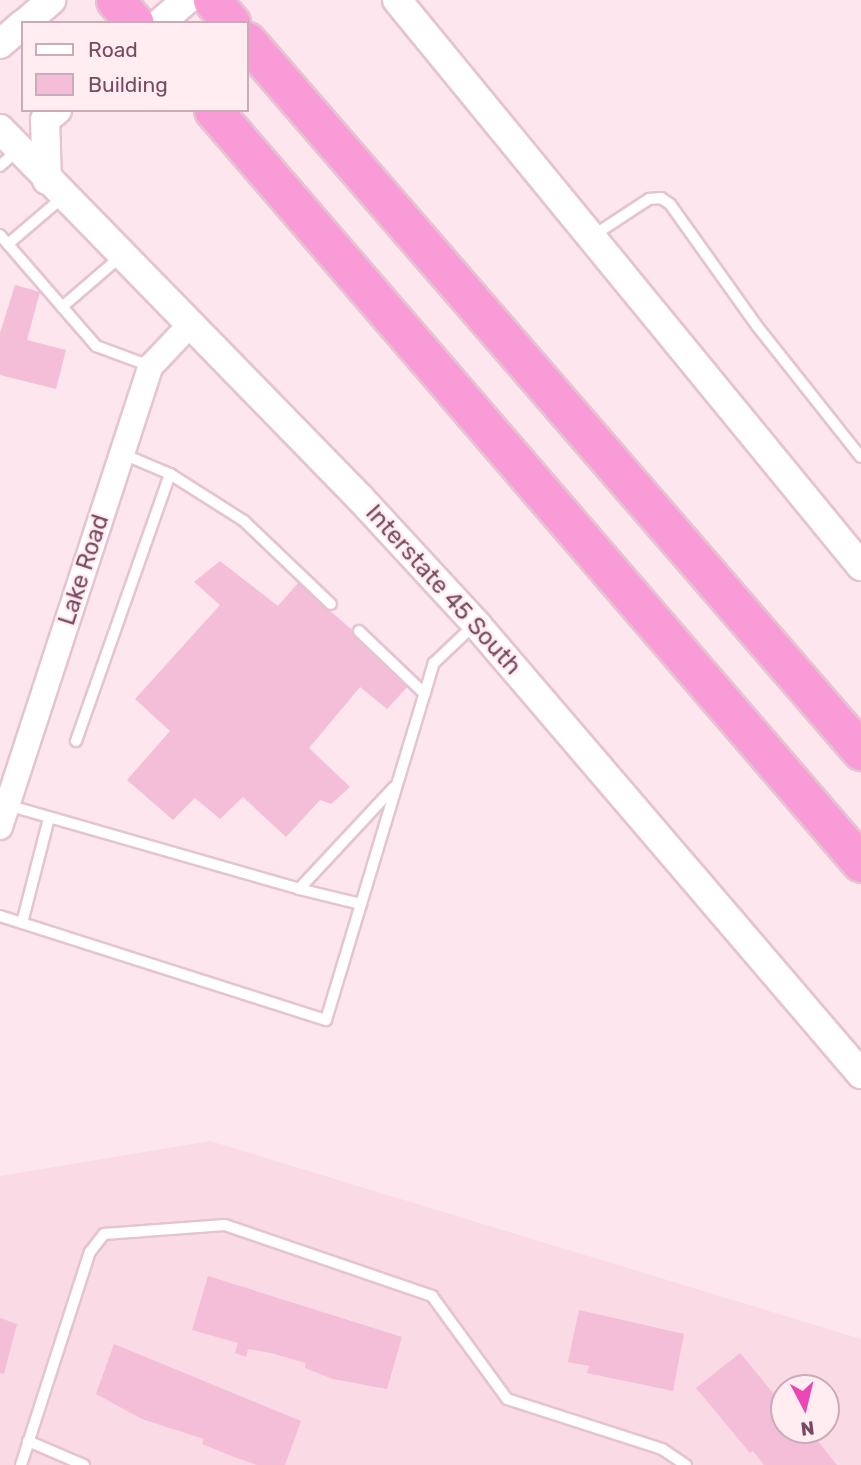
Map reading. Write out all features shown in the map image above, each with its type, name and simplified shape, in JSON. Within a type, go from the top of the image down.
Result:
[{"type":"highway","points":[[115,0],[133,21]]},
{"type":"highway","points":[[212,0],[229,21]]},
{"type":"highway","points":[[248,42],[861,751]]},
{"type":"highway","points":[[215,112],[861,863]]},
{"type":"highway","points":[[423,246],[605,435],[804,666],[861,722]]},
{"type":"main road","points":[[27,21],[51,0]]},
{"type":"main road","points":[[162,21],[186,0]]},
{"type":"main road","points":[[397,0],[861,566]]},
{"type":"main road","points":[[0,44],[21,26]]},
{"type":"main road","points":[[51,115],[55,188]]},
{"type":"main road","name":"Interstate 45 South","points":[[0,129],[10,158],[55,188],[360,498],[475,623],[861,1073]]},
{"type":"street","name":"Lake Road","points":[[4,816],[151,366],[190,327]]},
{"type":"lane","points":[[8,244],[55,188]]},
{"type":"lane","points":[[591,237],[649,200],[661,198],[670,204],[757,326],[861,457]]},
{"type":"lane","points":[[0,236],[96,346],[151,366]]},
{"type":"lane","points":[[62,307],[121,256]]},
{"type":"lane","points":[[122,453],[170,474],[244,521],[331,604]]},
{"type":"lane","points":[[76,741],[170,474]]},
{"type":"lane","points":[[0,916],[326,1020],[434,663],[475,623]]},
{"type":"lane","points":[[359,631],[425,694]]},
{"type":"lane","points":[[299,889],[397,784]]},
{"type":"lane","points":[[4,816],[49,818],[361,904]]},
{"type":"lane","points":[[22,923],[49,818]]},
{"type":"lane","points":[[21,1465],[90,1252],[104,1234],[225,1225],[432,1296],[507,1399],[662,1449],[686,1465]]},
{"type":"lane","points":[[28,1441],[84,1465]]},
{"type":"shaded area","points":[[210,1141],[861,1339],[861,1465],[0,1465],[0,1176]]},
{"type":"building","points":[[15,285],[40,292],[27,340],[66,350],[56,389],[0,375],[0,333]]},
{"type":"building","points":[[220,561],[278,606],[298,583],[412,682],[387,709],[360,687],[309,748],[350,787],[331,804],[320,800],[286,837],[243,797],[220,819],[195,798],[173,820],[127,780],[170,731],[135,699],[220,605],[194,582]]},
{"type":"building","points":[[208,1276],[402,1337],[387,1389],[333,1379],[305,1368],[306,1363],[271,1353],[248,1349],[246,1357],[235,1353],[238,1343],[192,1330]]},
{"type":"building","points":[[579,1310],[684,1334],[673,1391],[587,1373],[589,1366],[568,1362]]},
{"type":"building","points":[[0,1318],[17,1324],[4,1374],[0,1373]]},
{"type":"building","points":[[114,1344],[301,1421],[285,1465],[257,1465],[229,1455],[202,1444],[204,1439],[142,1419],[96,1394]]},
{"type":"building","points":[[740,1353],[770,1389],[770,1444],[820,1444],[837,1465],[764,1465],[753,1451],[750,1453],[696,1388]]}]
